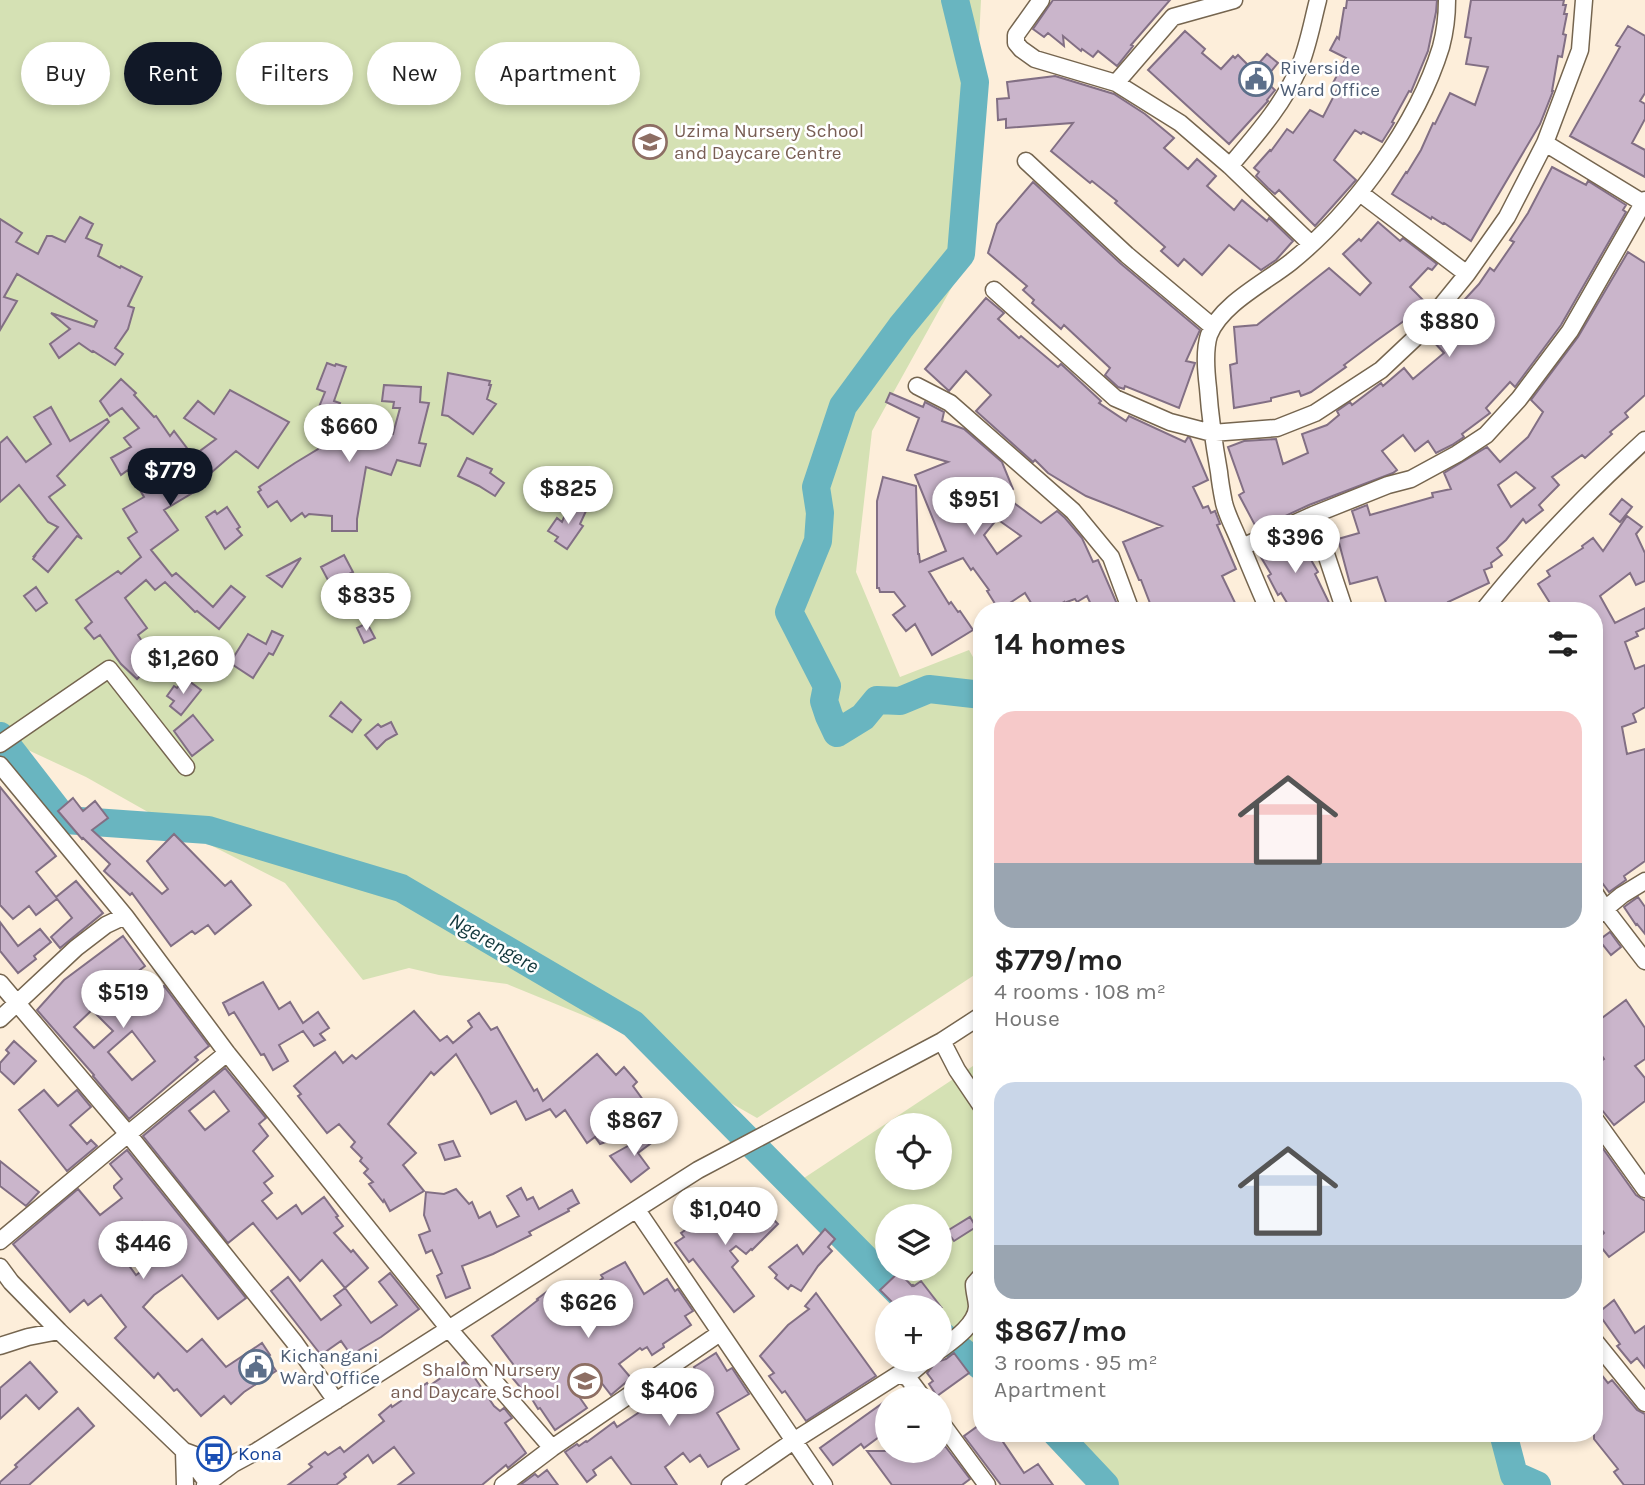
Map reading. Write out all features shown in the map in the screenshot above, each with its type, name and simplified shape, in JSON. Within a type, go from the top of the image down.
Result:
[{"type":"street","points":[[1041,0],[1016,35],[1016,43],[1021,49],[1035,59],[1116,83],[1180,123],[1230,166],[1311,244]]},
{"type":"street","points":[[1116,83],[1174,18],[1234,0]]},
{"type":"street","points":[[1230,166],[1287,93],[1307,47],[1318,0]]},
{"type":"street","points":[[1265,602],[1224,504],[1212,433],[1208,339],[1222,315],[1291,262],[1360,193],[1403,130],[1420,99],[1441,46],[1447,0]]},
{"type":"street","points":[[993,290],[1115,398],[1170,422],[1212,433],[1277,428],[1315,413],[1381,370],[1415,338],[1467,274],[1507,217],[1545,143],[1580,50],[1584,0]]},
{"type":"street","points":[[1242,547],[1313,514],[1411,479],[1476,442],[1496,425],[1519,399],[1570,331],[1644,201],[1545,143]]},
{"type":"street","points":[[1026,161],[1127,255],[1213,327]]},
{"type":"street","points":[[1360,193],[1467,274]]},
{"type":"street","points":[[917,386],[950,403],[1073,511],[1111,557],[1128,602]]},
{"type":"street","points":[[1490,602],[1565,516],[1645,440]]},
{"type":"street","points":[[1313,514],[1342,602]]},
{"type":"street","points":[[0,744],[109,669],[186,767]]},
{"type":"street","points":[[0,765],[125,916],[227,1053],[449,1329],[552,1448]]},
{"type":"street","points":[[1603,911],[1622,895],[1645,881]]},
{"type":"street","points":[[0,1018],[76,948],[106,925],[125,916]]},
{"type":"street","points":[[1603,917],[1645,961]]},
{"type":"street","points":[[0,983],[128,1134],[295,1343],[336,1401]]},
{"type":"street","points":[[0,1267],[59,1331],[184,1451],[207,1484],[233,1464],[698,1170],[942,1041],[973,1021]]},
{"type":"street","points":[[942,1041],[973,1094]]},
{"type":"street","points":[[0,1241],[227,1053]]},
{"type":"street","points":[[1603,1131],[1645,1189]]},
{"type":"street","points":[[638,1210],[824,1485]]},
{"type":"street","points":[[952,1341],[973,1318]]},
{"type":"street","points":[[0,1346],[59,1331]]},
{"type":"street","points":[[503,1485],[552,1448],[720,1333]]},
{"type":"street","points":[[1603,1351],[1645,1403]]},
{"type":"street","points":[[908,1378],[912,1372]]},
{"type":"street","points":[[730,1485],[899,1374],[908,1378],[914,1386]]},
{"type":"street","points":[[952,1437],[987,1485]]},
{"type":"street","points":[[184,1451],[219,1464],[233,1464]]},
{"type":"street","points":[[184,1451],[185,1485]]},
{"type":"green space","points":[[0,0],[981,0],[968,258],[872,431],[856,572],[900,677],[969,650],[973,657],[973,976],[757,1118],[722,1098],[651,1043],[507,984],[409,968],[363,980],[285,883],[171,825],[86,777],[0,737]]},
{"type":"green space","points":[[973,1066],[973,1359],[952,1335],[952,1295],[915,1295],[903,1281],[952,1281],[952,1204],[875,1204],[875,1256],[795,1184],[875,1131],[875,1190],[952,1190],[952,1113],[902,1113]]},
{"type":"green space","points":[[1054,1442],[1493,1442],[1517,1485],[1096,1485]]},
{"type":"building","points":[[1053,0],[1170,0],[1131,45],[1133,46],[1117,66],[1098,51],[1093,57],[1063,36],[1064,46],[1048,33],[1044,37],[1033,29]]},
{"type":"building","points":[[1347,0],[1437,0],[1428,51],[1411,92],[1409,91],[1382,142],[1355,130],[1334,160],[1356,180],[1315,226],[1279,190],[1275,194],[1268,188],[1256,176],[1259,172],[1254,168],[1287,129],[1293,133],[1310,110],[1323,117],[1339,86],[1333,83],[1346,58],[1330,50],[1337,37],[1339,39]]},
{"type":"building","points":[[1471,0],[1564,0],[1564,14],[1567,14],[1562,57],[1558,56],[1553,91],[1540,124],[1471,241],[1392,194],[1421,150],[1450,93],[1475,105],[1488,67],[1466,64],[1471,38],[1465,37]]},
{"type":"building","points":[[1628,26],[1645,36],[1645,93],[1640,101],[1645,104],[1645,119],[1632,143],[1645,150],[1645,177],[1570,136],[1620,47],[1616,45]]},
{"type":"building","points":[[1185,31],[1205,49],[1202,53],[1221,69],[1233,56],[1235,58],[1238,55],[1253,70],[1267,54],[1278,63],[1264,80],[1275,90],[1229,144],[1148,70]]},
{"type":"building","points":[[1055,76],[1114,94],[1145,114],[1174,138],[1164,148],[1188,169],[1197,159],[1216,176],[1207,186],[1234,210],[1242,200],[1267,221],[1269,218],[1293,241],[1276,260],[1261,270],[1229,245],[1202,275],[1184,259],[1178,266],[1161,251],[1165,247],[1115,203],[1117,201],[1051,151],[1073,123],[1006,128],[1006,119],[998,120],[997,99],[1009,98],[1007,82]]},
{"type":"building","points":[[1552,167],[1586,185],[1588,181],[1626,205],[1623,210],[1626,212],[1561,325],[1515,387],[1510,382],[1486,408],[1490,413],[1452,445],[1436,453],[1428,441],[1415,451],[1403,435],[1382,451],[1397,470],[1393,473],[1309,505],[1257,529],[1239,495],[1244,492],[1228,447],[1244,441],[1276,439],[1283,464],[1308,453],[1302,434],[1327,425],[1339,415],[1337,411],[1350,402],[1352,405],[1381,383],[1383,386],[1404,368],[1413,379],[1444,353],[1432,340],[1458,314],[1454,311],[1490,268],[1494,271],[1514,242],[1510,240],[1528,213]]},
{"type":"building","points":[[1033,182],[1120,263],[1200,330],[1186,361],[1195,363],[1179,408],[1125,386],[1124,389],[1118,387],[1105,375],[1110,368],[1064,325],[1061,329],[1032,303],[1034,300],[1023,290],[1027,286],[988,253],[997,224]]},
{"type":"building","points":[[80,217],[93,224],[86,238],[102,245],[98,256],[142,277],[128,306],[134,308],[128,329],[115,348],[123,354],[115,365],[79,343],[59,358],[50,344],[70,329],[51,313],[94,327],[97,321],[17,274],[4,297],[17,301],[0,330],[0,219],[22,233],[16,242],[38,254],[47,236],[65,242]]},
{"type":"building","points":[[1378,222],[1400,241],[1403,238],[1437,264],[1432,270],[1428,268],[1410,287],[1424,301],[1418,310],[1311,392],[1301,396],[1299,391],[1271,398],[1271,401],[1234,408],[1230,365],[1237,363],[1234,327],[1257,325],[1329,268],[1360,295],[1371,283],[1343,254],[1359,239],[1361,241]]},
{"type":"building","points":[[1628,252],[1645,263],[1645,395],[1625,413],[1628,417],[1610,432],[1612,434],[1585,458],[1582,455],[1552,477],[1559,485],[1539,505],[1543,510],[1526,523],[1523,519],[1497,548],[1502,555],[1491,563],[1492,567],[1484,570],[1489,583],[1448,602],[1386,602],[1377,577],[1350,584],[1338,539],[1359,533],[1352,511],[1367,505],[1370,515],[1433,497],[1432,493],[1451,489],[1444,473],[1487,447],[1500,462],[1528,437],[1543,412],[1531,400],[1578,337]],"holes":[[[1516,472],[1535,488],[1511,507],[1498,485]]]},
{"type":"building","points":[[986,298],[1004,313],[998,319],[1058,367],[1061,364],[1101,401],[1099,403],[1126,421],[1129,416],[1185,442],[1190,438],[1208,480],[1193,487],[1203,508],[1208,506],[1211,513],[1215,511],[1220,524],[1217,525],[1236,569],[1222,576],[1235,602],[1150,602],[1123,542],[1162,526],[1086,496],[1048,473],[1035,460],[1033,462],[976,411],[991,395],[966,371],[949,391],[925,369]]},
{"type":"building","points":[[327,363],[346,367],[334,401],[340,403],[331,423],[315,417],[325,392],[317,389]]},
{"type":"building","points":[[448,373],[490,381],[487,399],[496,404],[473,434],[448,416],[442,415]]},
{"type":"building","points":[[121,379],[136,393],[134,395],[154,417],[156,416],[170,436],[174,431],[193,456],[216,439],[184,418],[198,401],[214,414],[230,390],[289,422],[258,468],[236,451],[196,486],[199,489],[164,510],[178,530],[151,550],[172,576],[176,573],[213,607],[231,586],[245,597],[219,629],[195,612],[165,582],[155,590],[146,580],[125,598],[147,628],[138,635],[147,649],[138,656],[149,667],[137,679],[121,664],[100,635],[94,639],[85,628],[92,622],[76,600],[118,571],[121,574],[141,557],[128,538],[137,532],[123,509],[144,497],[128,470],[121,475],[111,458],[131,447],[124,438],[139,428],[122,408],[110,416],[100,401]]},
{"type":"building","points":[[384,385],[421,387],[420,402],[429,403],[419,443],[426,444],[420,466],[397,460],[391,475],[366,467],[357,531],[332,531],[332,516],[309,514],[305,517],[302,513],[291,521],[277,501],[268,507],[258,492],[261,490],[259,487],[318,449],[334,421],[378,439],[381,431],[393,434],[400,408],[393,408],[394,402],[382,401]]},
{"type":"building","points":[[890,393],[923,407],[925,402],[944,412],[942,421],[964,429],[1002,462],[1013,489],[1002,494],[1041,523],[1057,511],[1065,518],[1082,538],[1093,562],[1098,560],[1116,602],[1090,602],[1087,596],[1077,602],[1075,599],[1067,602],[1030,602],[1025,593],[1011,602],[994,602],[987,591],[989,590],[963,558],[929,572],[949,604],[951,602],[958,612],[960,611],[973,630],[932,655],[915,624],[906,631],[893,615],[905,606],[894,592],[880,592],[877,588],[877,501],[883,477],[916,486],[920,562],[946,551],[915,475],[948,462],[907,450],[919,418],[886,402]],"holes":[[[997,519],[1021,536],[997,554],[984,535]]]},
{"type":"building","points":[[51,407],[70,441],[107,419],[109,422],[57,476],[65,485],[49,497],[82,539],[77,536],[48,572],[33,559],[58,527],[48,522],[19,485],[0,502],[0,443],[7,437],[26,462],[51,444],[34,417]]},
{"type":"building","points":[[467,458],[492,469],[490,473],[504,483],[495,496],[458,476]]},
{"type":"building","points":[[1622,499],[1632,507],[1620,522],[1610,514]]},
{"type":"building","points":[[570,503],[586,511],[580,524],[583,526],[567,549],[555,541],[558,537],[548,531],[557,518],[562,522]]},
{"type":"building","points":[[227,507],[242,535],[225,549],[206,517]]},
{"type":"building","points":[[1627,516],[1642,527],[1636,534],[1645,553],[1645,581],[1636,585],[1630,573],[1600,596],[1615,623],[1645,608],[1645,628],[1636,632],[1638,636],[1625,642],[1635,669],[1645,665],[1645,707],[1633,714],[1636,722],[1622,727],[1627,754],[1645,749],[1645,861],[1624,876],[1626,880],[1609,892],[1603,884],[1603,602],[1549,602],[1538,584],[1550,576],[1547,571],[1583,548],[1582,546],[1593,538],[1603,551]]},
{"type":"building","points":[[1303,531],[1305,535],[1299,539],[1318,572],[1315,574],[1329,602],[1286,602],[1281,593],[1278,595],[1268,576],[1271,574],[1259,554],[1268,549],[1267,547]]},
{"type":"building","points":[[344,555],[353,572],[330,584],[321,567]]},
{"type":"building","points":[[301,558],[282,587],[267,576]]},
{"type":"building","points":[[36,587],[47,603],[36,611],[24,596]]},
{"type":"building","points":[[367,623],[375,638],[364,643],[357,628]]},
{"type":"building","points":[[272,631],[283,636],[273,655],[269,653],[253,678],[230,663],[248,634],[266,644]]},
{"type":"building","points":[[185,678],[201,690],[181,715],[170,706],[174,701],[167,696],[174,686],[177,688]]},
{"type":"building","points":[[341,702],[361,720],[352,732],[330,716]]},
{"type":"building","points":[[193,715],[213,740],[192,756],[174,731]]},
{"type":"building","points":[[391,722],[397,734],[377,749],[365,735],[378,724],[381,727]]},
{"type":"building","points":[[0,787],[56,856],[36,872],[56,897],[76,881],[103,913],[60,948],[51,937],[72,918],[57,899],[36,915],[29,906],[13,919],[0,905]]},
{"type":"building","points":[[73,798],[83,811],[95,801],[108,818],[92,830],[162,894],[168,889],[147,861],[174,834],[225,886],[231,881],[251,905],[215,934],[208,925],[195,934],[192,931],[171,946],[132,893],[130,895],[104,871],[110,864],[82,839],[58,811]]},
{"type":"building","points":[[1638,897],[1645,907],[1645,934],[1624,907]]},
{"type":"building","points":[[0,922],[18,946],[40,929],[51,942],[34,956],[36,959],[18,973],[0,951]]},
{"type":"building","points":[[1610,932],[1621,947],[1611,955],[1603,945],[1603,937]]},
{"type":"building","points":[[123,936],[145,966],[107,995],[125,1017],[164,986],[209,1046],[195,1057],[198,1060],[129,1119],[37,1010],[64,980]],"holes":[[[92,1010],[113,1031],[94,1048],[74,1027]],[[132,1031],[155,1061],[132,1080],[108,1052]]]},
{"type":"building","points":[[263,982],[279,1009],[290,1002],[303,1023],[318,1012],[329,1028],[320,1034],[325,1040],[314,1046],[303,1031],[279,1045],[288,1061],[273,1070],[234,1012],[229,1015],[223,1003]]},
{"type":"building","points":[[1626,1000],[1645,1028],[1645,1059],[1635,1066],[1645,1078],[1645,1101],[1614,1125],[1603,1111],[1603,1017]]},
{"type":"building","points":[[414,1011],[440,1041],[447,1036],[453,1043],[472,1027],[468,1021],[479,1013],[491,1030],[497,1027],[534,1091],[537,1089],[543,1101],[597,1054],[616,1075],[624,1067],[637,1082],[633,1086],[654,1115],[628,1134],[600,1144],[595,1137],[587,1143],[565,1110],[556,1117],[550,1109],[526,1120],[516,1101],[491,1114],[456,1054],[434,1075],[431,1072],[388,1124],[416,1153],[403,1165],[424,1191],[390,1211],[369,1184],[373,1182],[364,1173],[368,1169],[351,1147],[355,1142],[339,1124],[327,1133],[298,1096],[301,1094],[294,1086],[335,1052],[343,1063],[352,1055],[356,1059]]},
{"type":"building","points":[[14,1041],[36,1061],[14,1084],[0,1071],[0,1063],[9,1053],[6,1050]]},
{"type":"building","points":[[225,1068],[266,1118],[259,1124],[268,1136],[253,1151],[273,1176],[264,1183],[272,1193],[262,1201],[277,1219],[296,1205],[302,1214],[324,1197],[343,1226],[334,1233],[368,1268],[345,1288],[322,1260],[300,1281],[253,1223],[228,1243],[143,1136]],"holes":[[[214,1091],[229,1111],[205,1130],[189,1111]]]},
{"type":"building","points":[[44,1090],[58,1106],[77,1090],[91,1107],[70,1125],[87,1144],[91,1140],[97,1146],[67,1171],[19,1110]]},
{"type":"building","points":[[653,1132],[658,1138],[638,1153],[649,1168],[631,1182],[610,1156]]},
{"type":"building","points":[[453,1141],[460,1156],[445,1160],[439,1145]]},
{"type":"building","points":[[1603,1149],[1636,1195],[1645,1201],[1645,1231],[1609,1257],[1603,1250]]},
{"type":"building","points":[[127,1150],[246,1298],[218,1319],[182,1275],[154,1295],[143,1307],[187,1352],[202,1339],[226,1367],[262,1343],[276,1371],[231,1404],[224,1396],[201,1416],[177,1389],[174,1391],[158,1373],[154,1378],[115,1338],[126,1327],[101,1295],[88,1305],[84,1300],[70,1312],[13,1244],[78,1189],[100,1215],[122,1198],[114,1186],[122,1179],[110,1164]],"holes":[[[142,1222],[166,1254],[136,1275],[113,1244]]]},
{"type":"building","points":[[0,1161],[39,1192],[26,1206],[0,1186]]},
{"type":"building","points":[[521,1188],[527,1200],[533,1197],[539,1209],[572,1190],[579,1203],[529,1232],[531,1235],[462,1266],[470,1288],[446,1298],[437,1276],[442,1273],[432,1250],[426,1253],[419,1235],[430,1231],[424,1215],[426,1192],[444,1194],[456,1189],[469,1204],[472,1202],[479,1218],[490,1212],[497,1227],[519,1216],[507,1196]]},
{"type":"building","points":[[711,1200],[719,1209],[722,1207],[731,1218],[739,1207],[750,1216],[760,1206],[778,1224],[746,1254],[736,1246],[730,1251],[738,1261],[732,1267],[754,1296],[734,1312],[693,1259],[689,1262],[675,1243],[684,1237],[681,1233],[703,1218],[697,1210]]},
{"type":"building","points":[[970,1217],[973,1229],[954,1241],[952,1228]]},
{"type":"building","points":[[825,1229],[835,1239],[828,1247],[832,1251],[801,1291],[791,1285],[788,1289],[775,1278],[777,1275],[769,1267],[797,1245],[803,1254]]},
{"type":"building","points":[[625,1262],[644,1294],[667,1279],[675,1291],[678,1289],[693,1311],[685,1316],[691,1325],[652,1355],[647,1347],[642,1350],[640,1348],[619,1364],[631,1378],[611,1395],[600,1381],[580,1398],[587,1408],[555,1430],[527,1391],[525,1393],[509,1374],[516,1368],[492,1336],[552,1288],[565,1307],[603,1278],[601,1275]]},
{"type":"building","points":[[390,1273],[419,1309],[351,1355],[341,1341],[321,1355],[271,1291],[288,1277],[321,1320],[341,1305],[334,1296],[345,1288],[371,1323],[397,1305],[379,1282]]},
{"type":"building","points":[[890,1281],[907,1281],[914,1286],[921,1281],[932,1295],[885,1295],[880,1290]]},
{"type":"building","points":[[816,1293],[876,1376],[806,1421],[785,1391],[782,1393],[769,1376],[774,1373],[760,1356],[788,1325],[809,1309],[805,1306]]},
{"type":"building","points":[[1614,1300],[1635,1333],[1645,1326],[1645,1368],[1637,1358],[1631,1363],[1617,1346],[1620,1344],[1603,1320],[1603,1309]]},
{"type":"building","points":[[716,1353],[727,1371],[732,1368],[749,1394],[717,1413],[739,1449],[708,1467],[700,1455],[690,1462],[683,1453],[665,1467],[677,1485],[632,1485],[611,1457],[593,1470],[596,1475],[587,1482],[565,1452],[577,1444],[579,1446],[587,1442],[614,1422],[617,1427],[641,1411],[639,1408],[663,1390],[661,1387],[673,1379],[674,1382]]},
{"type":"building","points":[[954,1353],[969,1373],[951,1386],[930,1386],[929,1384],[933,1381],[927,1373],[952,1372]]},
{"type":"building","points":[[30,1362],[57,1392],[39,1409],[26,1395],[0,1419],[0,1388]]},
{"type":"building","points":[[464,1362],[494,1406],[500,1411],[504,1408],[512,1418],[505,1423],[526,1453],[508,1468],[506,1465],[482,1485],[398,1485],[414,1473],[394,1447],[373,1463],[368,1455],[344,1474],[346,1477],[336,1485],[288,1485],[312,1467],[309,1464],[325,1452],[328,1455],[340,1447],[344,1452],[384,1421],[379,1415],[391,1405],[392,1407],[427,1383],[429,1386]]},
{"type":"building","points":[[1603,1377],[1608,1383],[1612,1380],[1637,1410],[1645,1414],[1645,1485],[1624,1485],[1614,1472],[1618,1469],[1596,1442],[1603,1442]]},
{"type":"building","points":[[78,1408],[94,1426],[29,1485],[0,1485],[17,1467],[15,1465]]},
{"type":"building","points":[[875,1409],[875,1440],[864,1448],[861,1444],[833,1465],[820,1448]]},
{"type":"building","points":[[973,1430],[973,1442],[1003,1442],[1024,1473],[1038,1464],[1053,1485],[1001,1485],[964,1436]]},
{"type":"building","points":[[867,1451],[875,1451],[875,1462]]},
{"type":"building","points":[[952,1455],[970,1479],[962,1485],[892,1485],[876,1463],[952,1463]]},
{"type":"building","points":[[547,1470],[558,1485],[520,1485],[535,1474],[538,1477]]},
{"type":"waterway","points":[[955,0],[975,82],[961,254],[901,327],[843,406],[816,487],[820,513],[818,541],[789,612],[827,686],[824,701],[837,733],[863,717],[877,700],[900,701],[929,689],[973,694]]},
{"type":"waterway","name":"Ngerengere","points":[[0,736],[65,820],[208,830],[401,888],[633,1024],[901,1295]]},
{"type":"waterway","name":"Ngerengere","points":[[952,1343],[973,1360]]},
{"type":"waterway","name":"Ngerengere","points":[[1064,1442],[1105,1485]]},
{"type":"waterway","points":[[1505,1442],[1514,1475],[1537,1485]]},
{"type":"place","name":"Riverside Ward Office","points":[[1256,79]]},
{"type":"place","name":"Uzima Nursery School and Daycare Centre","points":[[650,142]]},
{"type":"place","name":"Kichangani Ward Office","points":[[256,1367]]},
{"type":"place","name":"Shalom Nursery and Daycare School","points":[[585,1381]]},
{"type":"place","name":"Kona","points":[[214,1454]]}]
